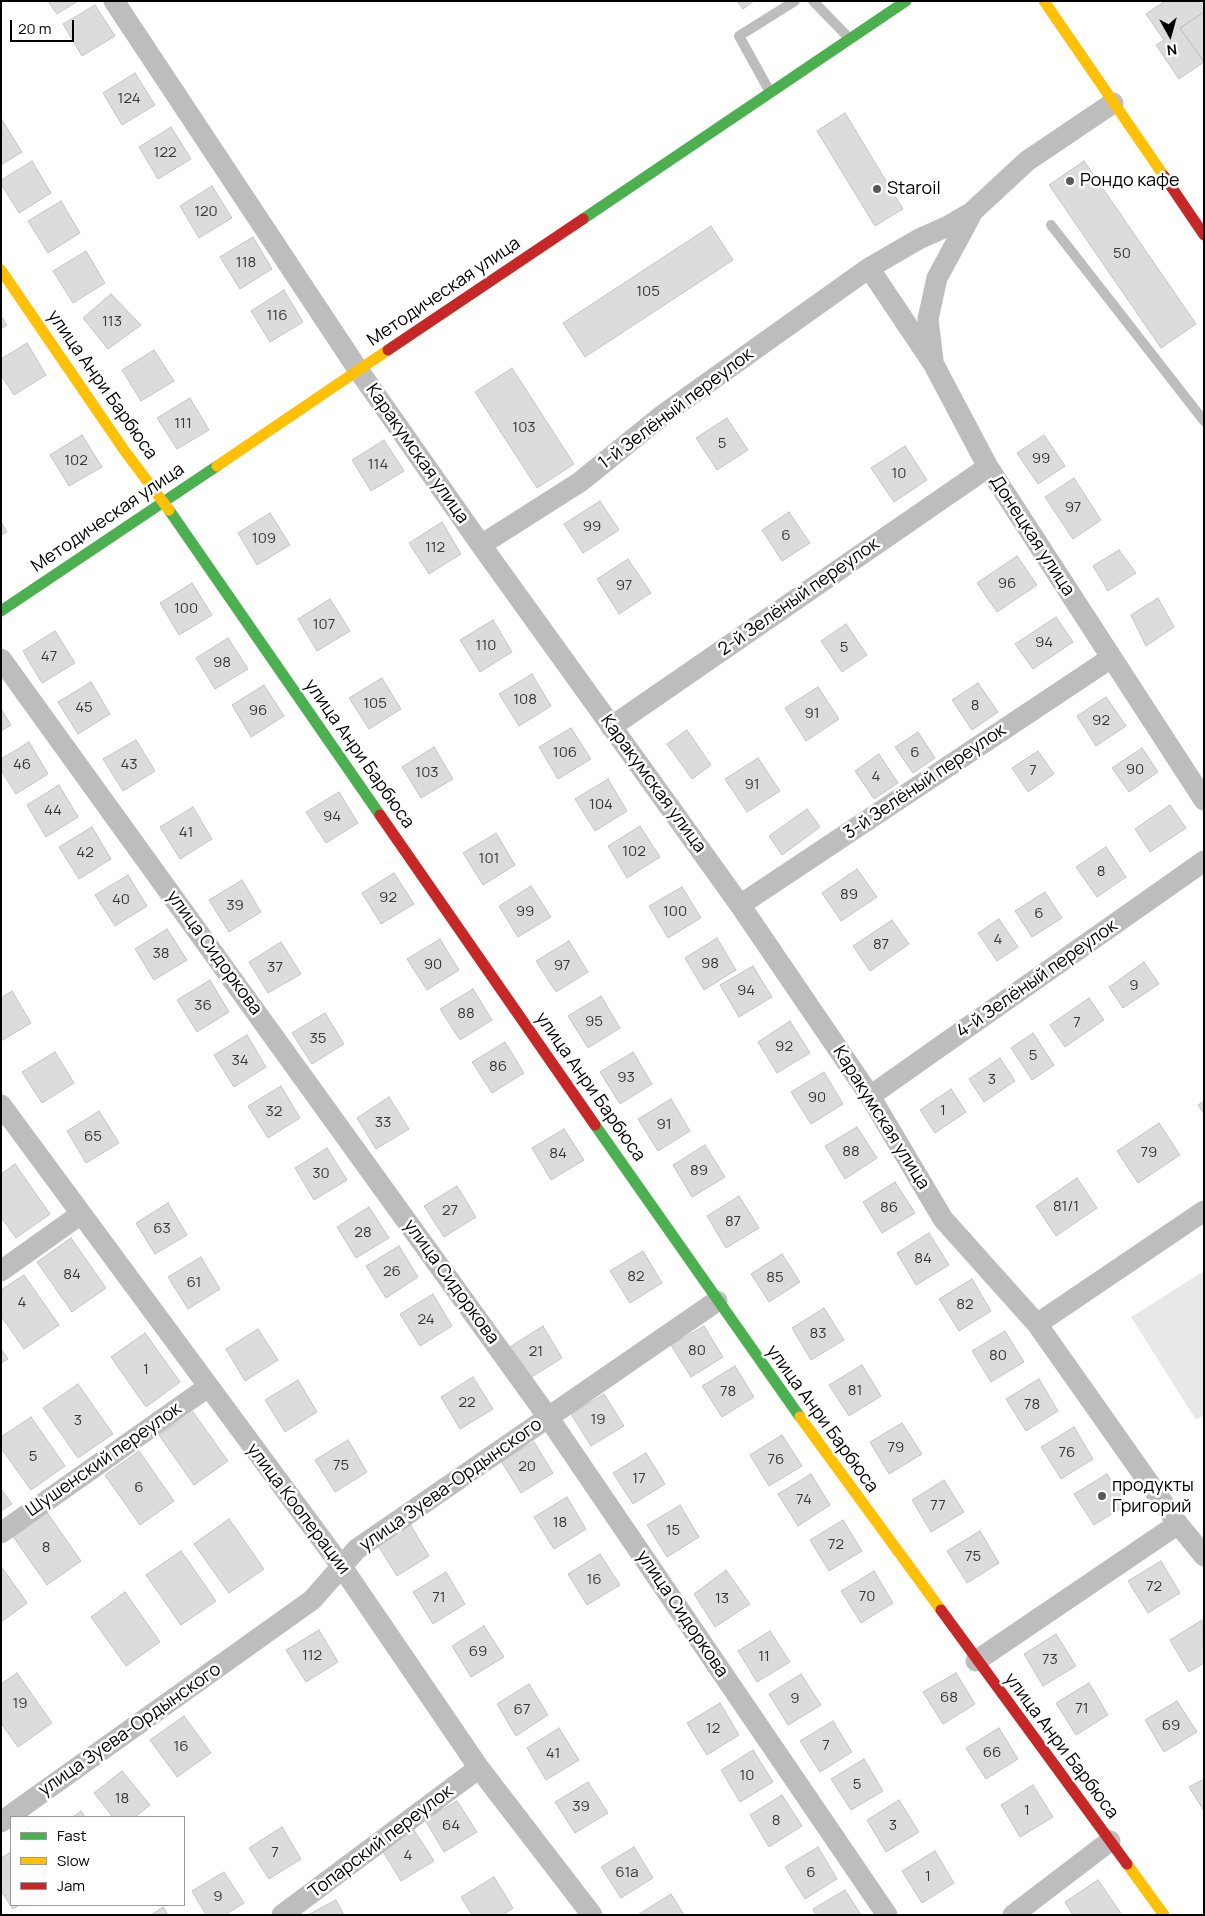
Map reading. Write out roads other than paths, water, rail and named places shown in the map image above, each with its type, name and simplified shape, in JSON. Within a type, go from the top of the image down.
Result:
[{"type":"street","name":"Каракумская улица","points":[[114,1],[359,371],[481,545],[740,905],[870,1096],[943,1220],[1037,1324],[1178,1524],[1204,1556]]},
{"type":"street","name":"Методическая улица","points":[[1,611],[771,94],[906,1]]},
{"type":"street","points":[[1044,1],[1204,235]]},
{"type":"street","points":[[934,364],[928,320],[937,278],[972,212],[1028,161],[1113,102]]},
{"type":"street","name":"1-й Зелёный переулок","points":[[481,545],[580,482],[664,414],[869,268],[919,239],[948,226],[972,212]]},
{"type":"street","name":"Донецкая улица","points":[[869,268],[934,364],[988,467],[1204,800]]},
{"type":"street","name":"улица Анри Барбюса","points":[[1,270],[124,450],[163,501],[717,1301],[976,1662],[1164,1915]]},
{"type":"street","name":"2-й Зелёный переулок","points":[[611,727],[988,467]]},
{"type":"street","name":"3-й Зелёный переулок","points":[[740,905],[1111,658]]},
{"type":"street","name":"улица Сидоркова","points":[[1,659],[548,1417],[886,1915]]},
{"type":"street","name":"4-й Зелёный переулок","points":[[870,1096],[1204,861]]},
{"type":"street","name":"улица Кооперации","points":[[1,1105],[342,1567],[480,1768],[592,1915]]},
{"type":"street","points":[[1037,1324],[1204,1211]]},
{"type":"street","points":[[1,1271],[81,1214]]},
{"type":"street","name":"улица Зуева-Ордынского","points":[[1,1822],[312,1600],[357,1549],[717,1301]]},
{"type":"street","name":"Шушенский переулок","points":[[1,1534],[208,1387]]},
{"type":"street","points":[[976,1662],[1178,1524]]},
{"type":"street","name":"Топарский переулок","points":[[282,1915],[480,1768]]},
{"type":"street","points":[[1013,1915],[1110,1842]]},
{"type":"lane","points":[[771,94],[740,36],[795,1]]},
{"type":"lane","points":[[813,1],[850,39]]},
{"type":"lane","points":[[1051,225],[1204,421]]},
{"type":"place","name":"Рондо кафе","points":[[1070,181]]},
{"type":"place","name":"Staroil","points":[[877,189]]},
{"type":"place","name":"продукты Григорий","points":[[1102,1496]]}]
